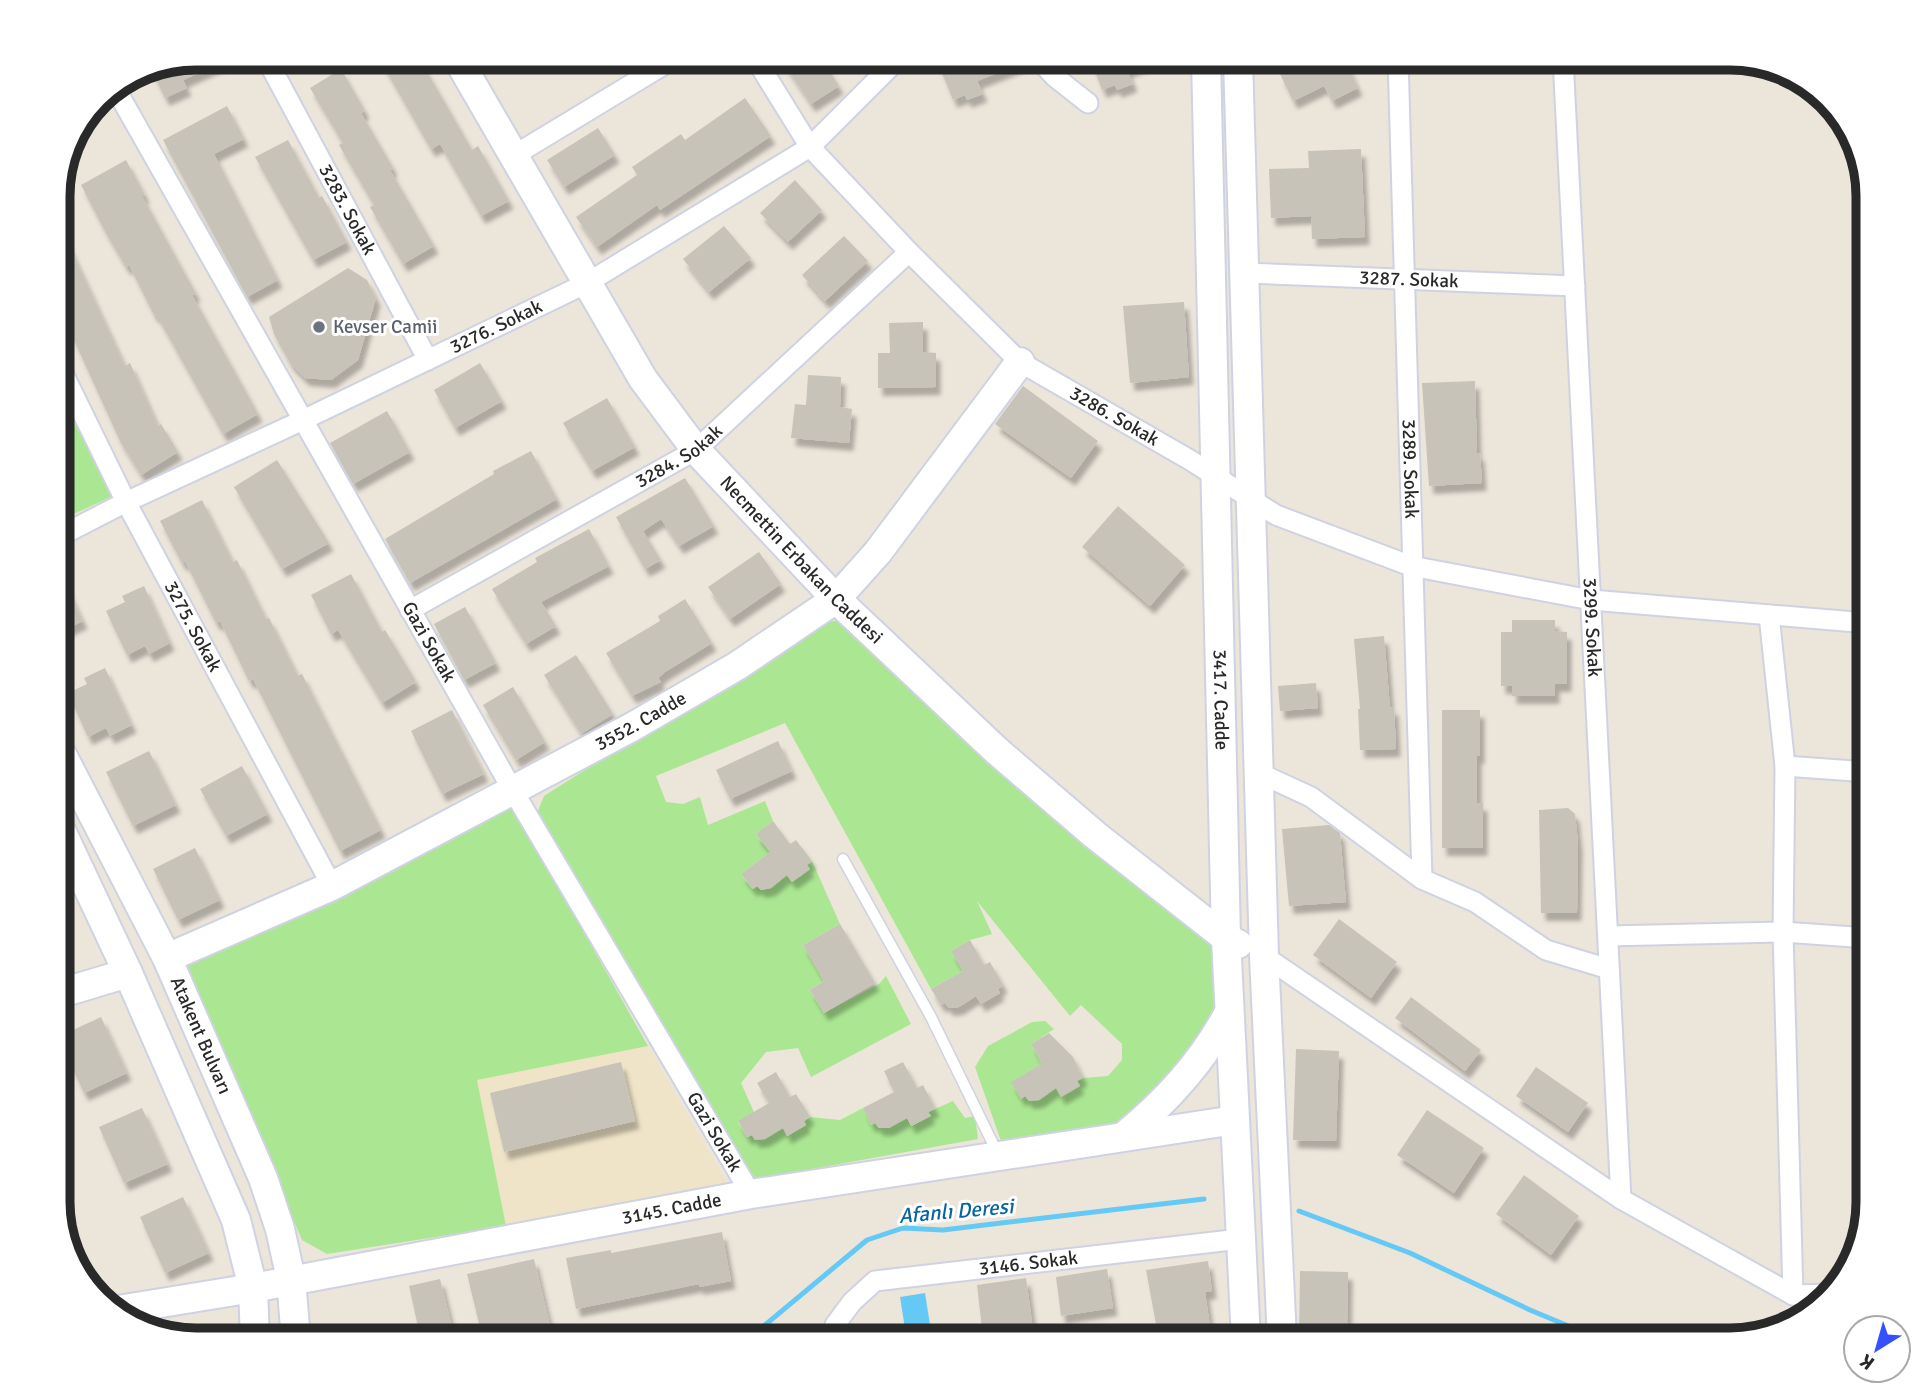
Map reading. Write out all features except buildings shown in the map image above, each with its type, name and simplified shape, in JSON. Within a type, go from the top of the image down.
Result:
[{"type":"street","name":"3283. Sokak","points":[[272,70],[428,360]]},
{"type":"street","name":"Necmettin Erbakan Caddesi","points":[[464,70],[643,379],[696,450],[836,599],[997,751],[1095,835],[1226,939],[1264,956]]},
{"type":"street","points":[[513,156],[655,70]]},
{"type":"street","name":"3286. Sokak","points":[[762,70],[810,147],[909,252],[1020,362],[1190,460],[1276,515],[1411,566],[1591,600],[1856,622]]},
{"type":"street","name":"3276. Sokak","points":[[70,531],[587,283],[810,147],[887,70]]},
{"type":"street","points":[[1049,70],[1088,103]]},
{"type":"street","name":"3417. Cadde","points":[[1206,70],[1226,939],[1245,1328]]},
{"type":"street","name":"3417. Cadde","points":[[1238,70],[1264,956],[1281,1328]]},
{"type":"street","name":"3289. Sokak","points":[[1398,70],[1422,879]]},
{"type":"street","name":"3299. Sokak","points":[[1564,70],[1621,1199]]},
{"type":"street","name":"Gazi Sokak","points":[[120,96],[512,789],[751,1194]]},
{"type":"street","name":"3284. Sokak","points":[[410,610],[696,450],[909,252]]},
{"type":"street","name":"3287. Sokak","points":[[1245,273],[1575,286]]},
{"type":"street","name":"3552. Cadde","points":[[167,958],[332,886],[632,727],[737,666],[836,599],[878,552],[1020,362]]},
{"type":"street","name":"3275. Sokak","points":[[70,388],[126,502],[332,886]]},
{"type":"street","points":[[1769,615],[1785,766],[1783,932],[1793,1295]]},
{"type":"street","points":[[1785,766],[1856,771]]},
{"type":"street","name":"Atakent Bulvarı","points":[[70,770],[167,958],[263,1178],[280,1229],[291,1279],[295,1328]]},
{"type":"street","points":[[1259,773],[1311,796],[1422,879],[1475,902],[1546,950],[1609,969]]},
{"type":"street","name":"Atakent Bulvarı","points":[[70,850],[128,973],[236,1220],[253,1288],[255,1328]]},
{"type":"street","points":[[1608,936],[1783,932],[1856,937]]},
{"type":"street","points":[[1264,956],[1621,1199],[1793,1295],[1815,1294]]},
{"type":"street","points":[[70,990],[128,973]]},
{"type":"street","points":[[1122,1137],[1153,1113],[1186,1076],[1212,1044],[1230,1011]]},
{"type":"street","name":"3145. Cadde","points":[[129,1308],[253,1288],[751,1194],[1234,1120]]},
{"type":"street","name":"3146. Sokak","points":[[839,1328],[852,1302],[875,1281],[1239,1226]]},
{"type":"lane","points":[[843,859],[931,1017],[999,1156]]},
{"type":"shaded area","points":[[648,1046],[729,1186],[506,1226],[476,1079]]},
{"type":"green space","points":[[70,411],[111,497],[70,516]]},
{"type":"green space","points":[[841,621],[1177,912],[1211,945],[1224,964],[1226,1008],[1127,1126],[1040,1139],[1001,1141],[975,1067],[988,1046],[1032,1022],[1045,1021],[1054,1029],[1031,1044],[1042,1064],[1021,1098],[1025,1096],[1039,1100],[1048,1094],[1044,1085],[1080,1086],[1077,1081],[1083,1078],[1108,1076],[1122,1060],[1122,1044],[1081,1005],[1070,1016],[977,901],[992,934],[970,940],[951,951],[963,971],[931,989],[785,723],[656,776],[666,802],[683,804],[700,797],[708,825],[765,801],[773,821],[756,834],[770,852],[741,874],[752,889],[757,886],[761,890],[771,888],[781,868],[792,882],[809,870],[807,865],[812,861],[840,924],[803,945],[824,981],[810,990],[824,1013],[879,984],[886,976],[911,1024],[811,1077],[798,1048],[766,1052],[741,1083],[754,1112],[738,1122],[747,1137],[752,1135],[755,1140],[778,1120],[788,1136],[806,1125],[804,1121],[810,1117],[840,1120],[863,1108],[871,1125],[875,1123],[879,1128],[889,1128],[903,1110],[912,1126],[930,1116],[928,1112],[953,1101],[965,1118],[975,1116],[978,1139],[751,1180],[538,811],[544,796],[812,626]]},
{"type":"green space","points":[[511,803],[648,1046],[477,1080],[506,1226],[327,1254],[302,1240],[183,968]]},
{"type":"water","points":[[925,1293],[931,1328],[905,1328],[900,1297]]},
{"type":"waterway","name":"Afanlı Deresi","points":[[761,1328],[867,1240],[903,1228],[943,1230],[1204,1199]]},
{"type":"waterway","name":"Afanlı Deresi","points":[[1299,1211],[1410,1253],[1573,1328]]},
{"type":"place","name":"Kevser Camii","points":[[319,327]]}]
